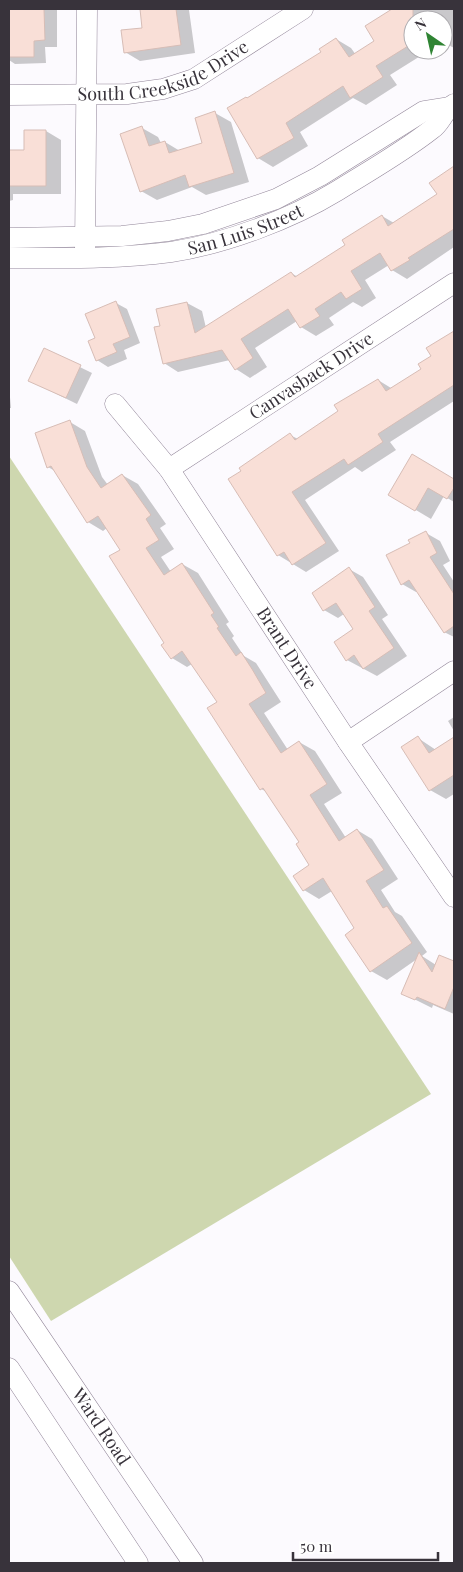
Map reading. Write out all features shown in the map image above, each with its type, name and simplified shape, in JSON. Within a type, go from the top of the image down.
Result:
[{"type":"street","points":[[85,258],[87,9]]},
{"type":"street","name":"South Creekside Drive","points":[[9,95],[85,96],[126,94],[154,90],[194,79],[303,9]]},
{"type":"street","name":"San Luis Street","points":[[9,238],[84,237],[168,231],[235,214],[276,198],[320,176],[424,111],[452,106]]},
{"type":"street","name":"San Luis Street","points":[[9,258],[85,258],[172,252],[243,233],[285,217],[335,192],[434,128],[452,106]]},
{"type":"street","name":"Canvasback Drive","points":[[170,469],[454,283]]},
{"type":"street","name":"Brant Drive","points":[[115,404],[170,469],[348,742],[454,896]]},
{"type":"street","points":[[348,742],[454,671]]},
{"type":"street","name":"Ward Road","points":[[9,1291],[192,1563]]},
{"type":"street","points":[[9,1368],[138,1563]]},
{"type":"green space","points":[[9,456],[431,1094],[51,1321],[9,1256]]},
{"type":"building","points":[[9,9],[44,9],[45,40],[34,41],[34,57],[9,57]]},
{"type":"building","points":[[140,9],[176,9],[181,45],[124,53],[121,30],[142,28]]},
{"type":"building","points":[[392,9],[413,9],[403,10],[403,49],[376,66],[383,77],[350,98],[343,86],[286,123],[294,138],[257,159],[227,108],[247,98],[321,52],[319,49],[336,38],[349,57],[374,41],[365,26]]},
{"type":"building","points":[[215,111],[234,173],[189,187],[185,175],[140,192],[120,134],[142,126],[149,146],[165,141],[169,153],[202,143],[195,118]]},
{"type":"building","points":[[24,130],[46,130],[46,186],[9,186],[9,150],[24,150]]},
{"type":"building","points":[[454,166],[454,229],[408,258],[410,260],[391,271],[380,253],[351,271],[362,289],[346,299],[341,292],[315,309],[320,316],[300,328],[288,309],[241,339],[253,358],[235,370],[222,350],[163,364],[154,327],[160,326],[156,309],[187,302],[195,333],[291,272],[295,277],[345,245],[342,240],[382,215],[388,226],[437,194],[429,183]]},
{"type":"building","points":[[116,301],[130,337],[113,344],[117,352],[96,361],[88,341],[95,338],[85,314]]},
{"type":"building","points":[[454,331],[454,385],[378,434],[383,442],[348,465],[344,459],[292,492],[326,543],[292,565],[284,552],[277,556],[228,479],[241,471],[239,468],[290,433],[295,440],[338,411],[334,405],[378,379],[386,391],[421,369],[418,364],[431,356],[426,348]]},
{"type":"building","points":[[44,348],[81,365],[66,398],[28,381]]},
{"type":"building","points":[[70,420],[87,467],[101,488],[122,474],[151,515],[146,519],[159,540],[146,548],[164,575],[182,563],[214,613],[211,615],[219,627],[217,628],[236,656],[241,652],[252,669],[266,693],[249,704],[281,753],[299,741],[327,784],[310,795],[339,841],[357,829],[384,870],[366,881],[383,908],[387,906],[412,943],[370,972],[345,935],[354,928],[323,878],[303,891],[293,876],[309,865],[296,844],[299,842],[263,788],[260,790],[207,708],[217,702],[182,651],[171,659],[161,645],[164,643],[109,556],[120,550],[98,516],[87,523],[51,466],[47,468],[35,433]]},
{"type":"building","points":[[412,454],[454,479],[454,488],[447,499],[428,488],[415,511],[388,495]]},
{"type":"building","points":[[426,531],[437,553],[430,557],[454,594],[454,626],[444,633],[409,580],[401,585],[386,555],[410,543],[408,540]]},
{"type":"building","points":[[349,567],[375,607],[369,611],[394,648],[363,669],[354,655],[346,661],[334,642],[353,629],[336,603],[323,611],[312,593]]},
{"type":"building","points":[[418,736],[429,753],[454,737],[454,775],[429,791],[401,747]]},
{"type":"building","points":[[419,952],[432,972],[439,955],[454,961],[454,987],[445,1009],[417,997],[415,1000],[401,994]]}]
